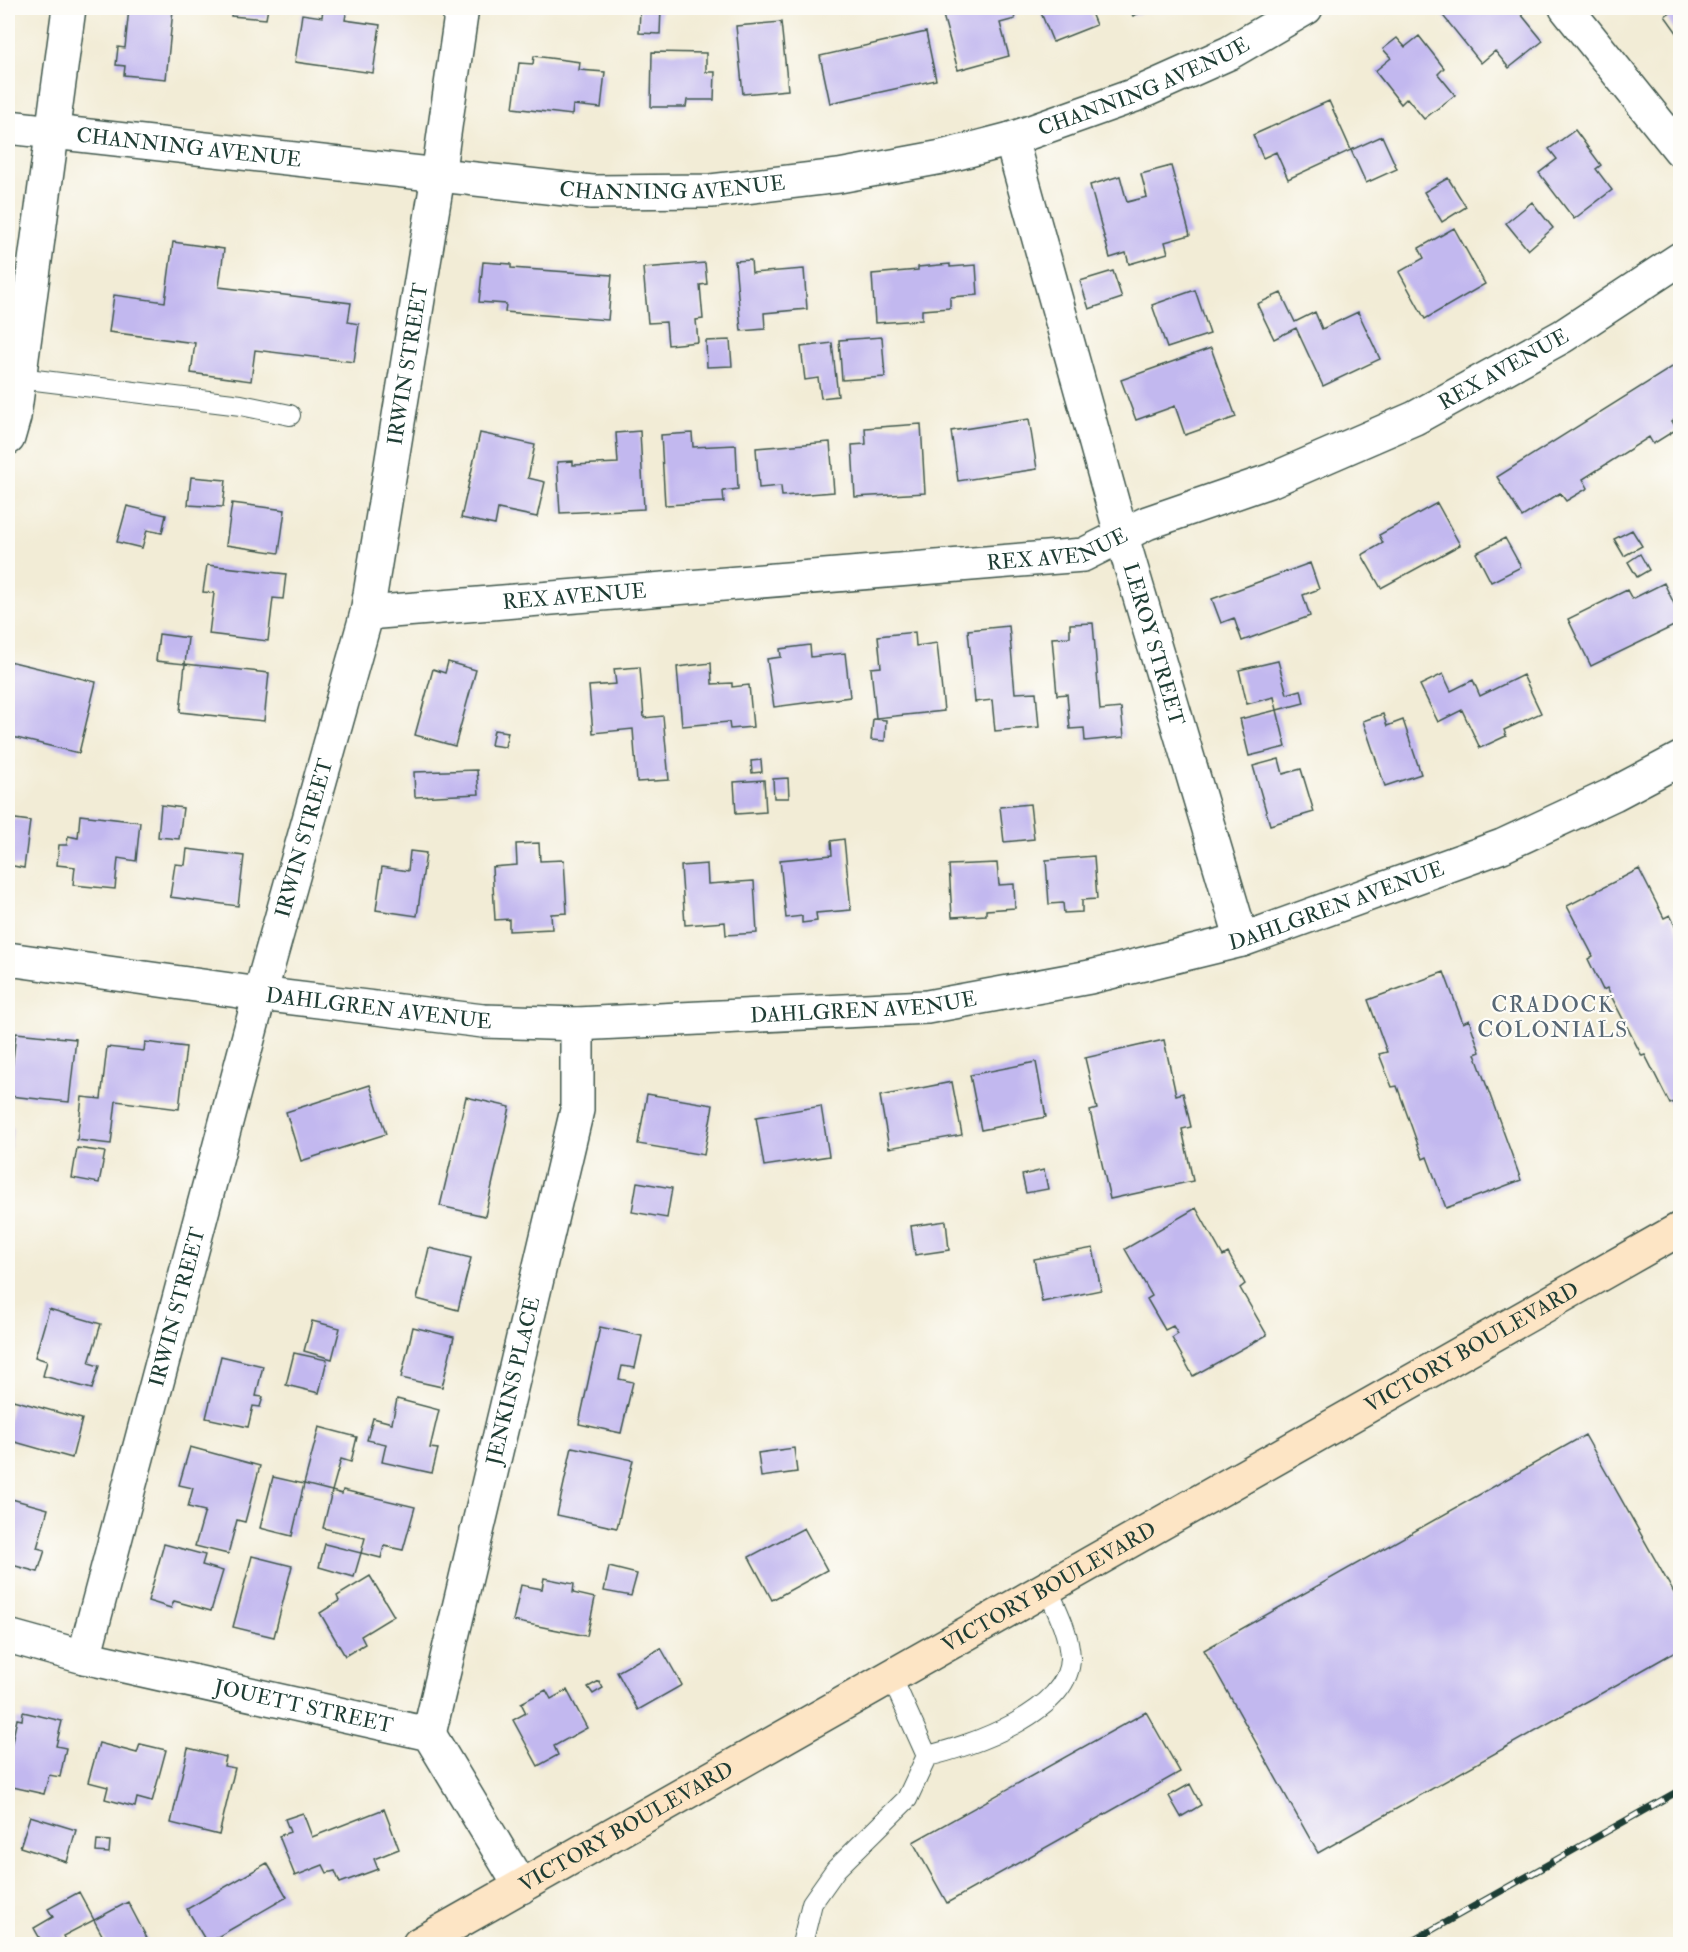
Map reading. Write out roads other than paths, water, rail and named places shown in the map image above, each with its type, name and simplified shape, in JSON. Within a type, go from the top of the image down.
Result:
[{"type":"main road","name":"VICTORY BOULEVARD","points":[[419,1944],[1680,1229]]},
{"type":"street","points":[[8,438],[14,417],[69,8]]},
{"type":"street","name":"IRWIN STREET","points":[[84,1657],[260,994],[367,613],[438,176],[462,8]]},
{"type":"street","name":"CHANNING AVENUE","points":[[8,127],[592,192],[711,191],[839,176],[942,157],[1011,139],[1145,91],[1229,53],[1306,8]]},
{"type":"street","points":[[1566,8],[1680,150]]},
{"type":"street","name":"LEROY STREET","points":[[1011,139],[1122,537],[1242,940]]},
{"type":"street","name":"REX AVENUE","points":[[367,613],[1083,555],[1147,523],[1272,480],[1415,418],[1563,336],[1680,259]]},
{"type":"street","name":"DAHLGREN AVENUE","points":[[8,959],[260,994],[483,1021],[577,1024],[927,1007],[1090,977],[1242,940],[1502,846],[1614,794],[1680,759]]},
{"type":"street","name":"JENKINS PLACE","points":[[429,1734],[578,1110],[577,1024]]},
{"type":"street","name":"JOUETT STREET","points":[[8,1636],[84,1657],[429,1734]]},
{"type":"street","points":[[429,1734],[521,1887]]},
{"type":"lane","points":[[19,378],[241,405],[290,415]]},
{"type":"lane","points":[[927,1756],[952,1751],[994,1735],[1040,1708],[1061,1688],[1070,1659],[1065,1630],[1047,1588]]},
{"type":"lane","points":[[802,1944],[812,1903],[836,1869],[907,1799],[927,1756],[891,1676]]},
{"type":"railway","points":[[1407,1944],[1680,1790]]},
{"type":"district","name":"CRADOCK COLONIALS","points":[[1553,1016]]}]
